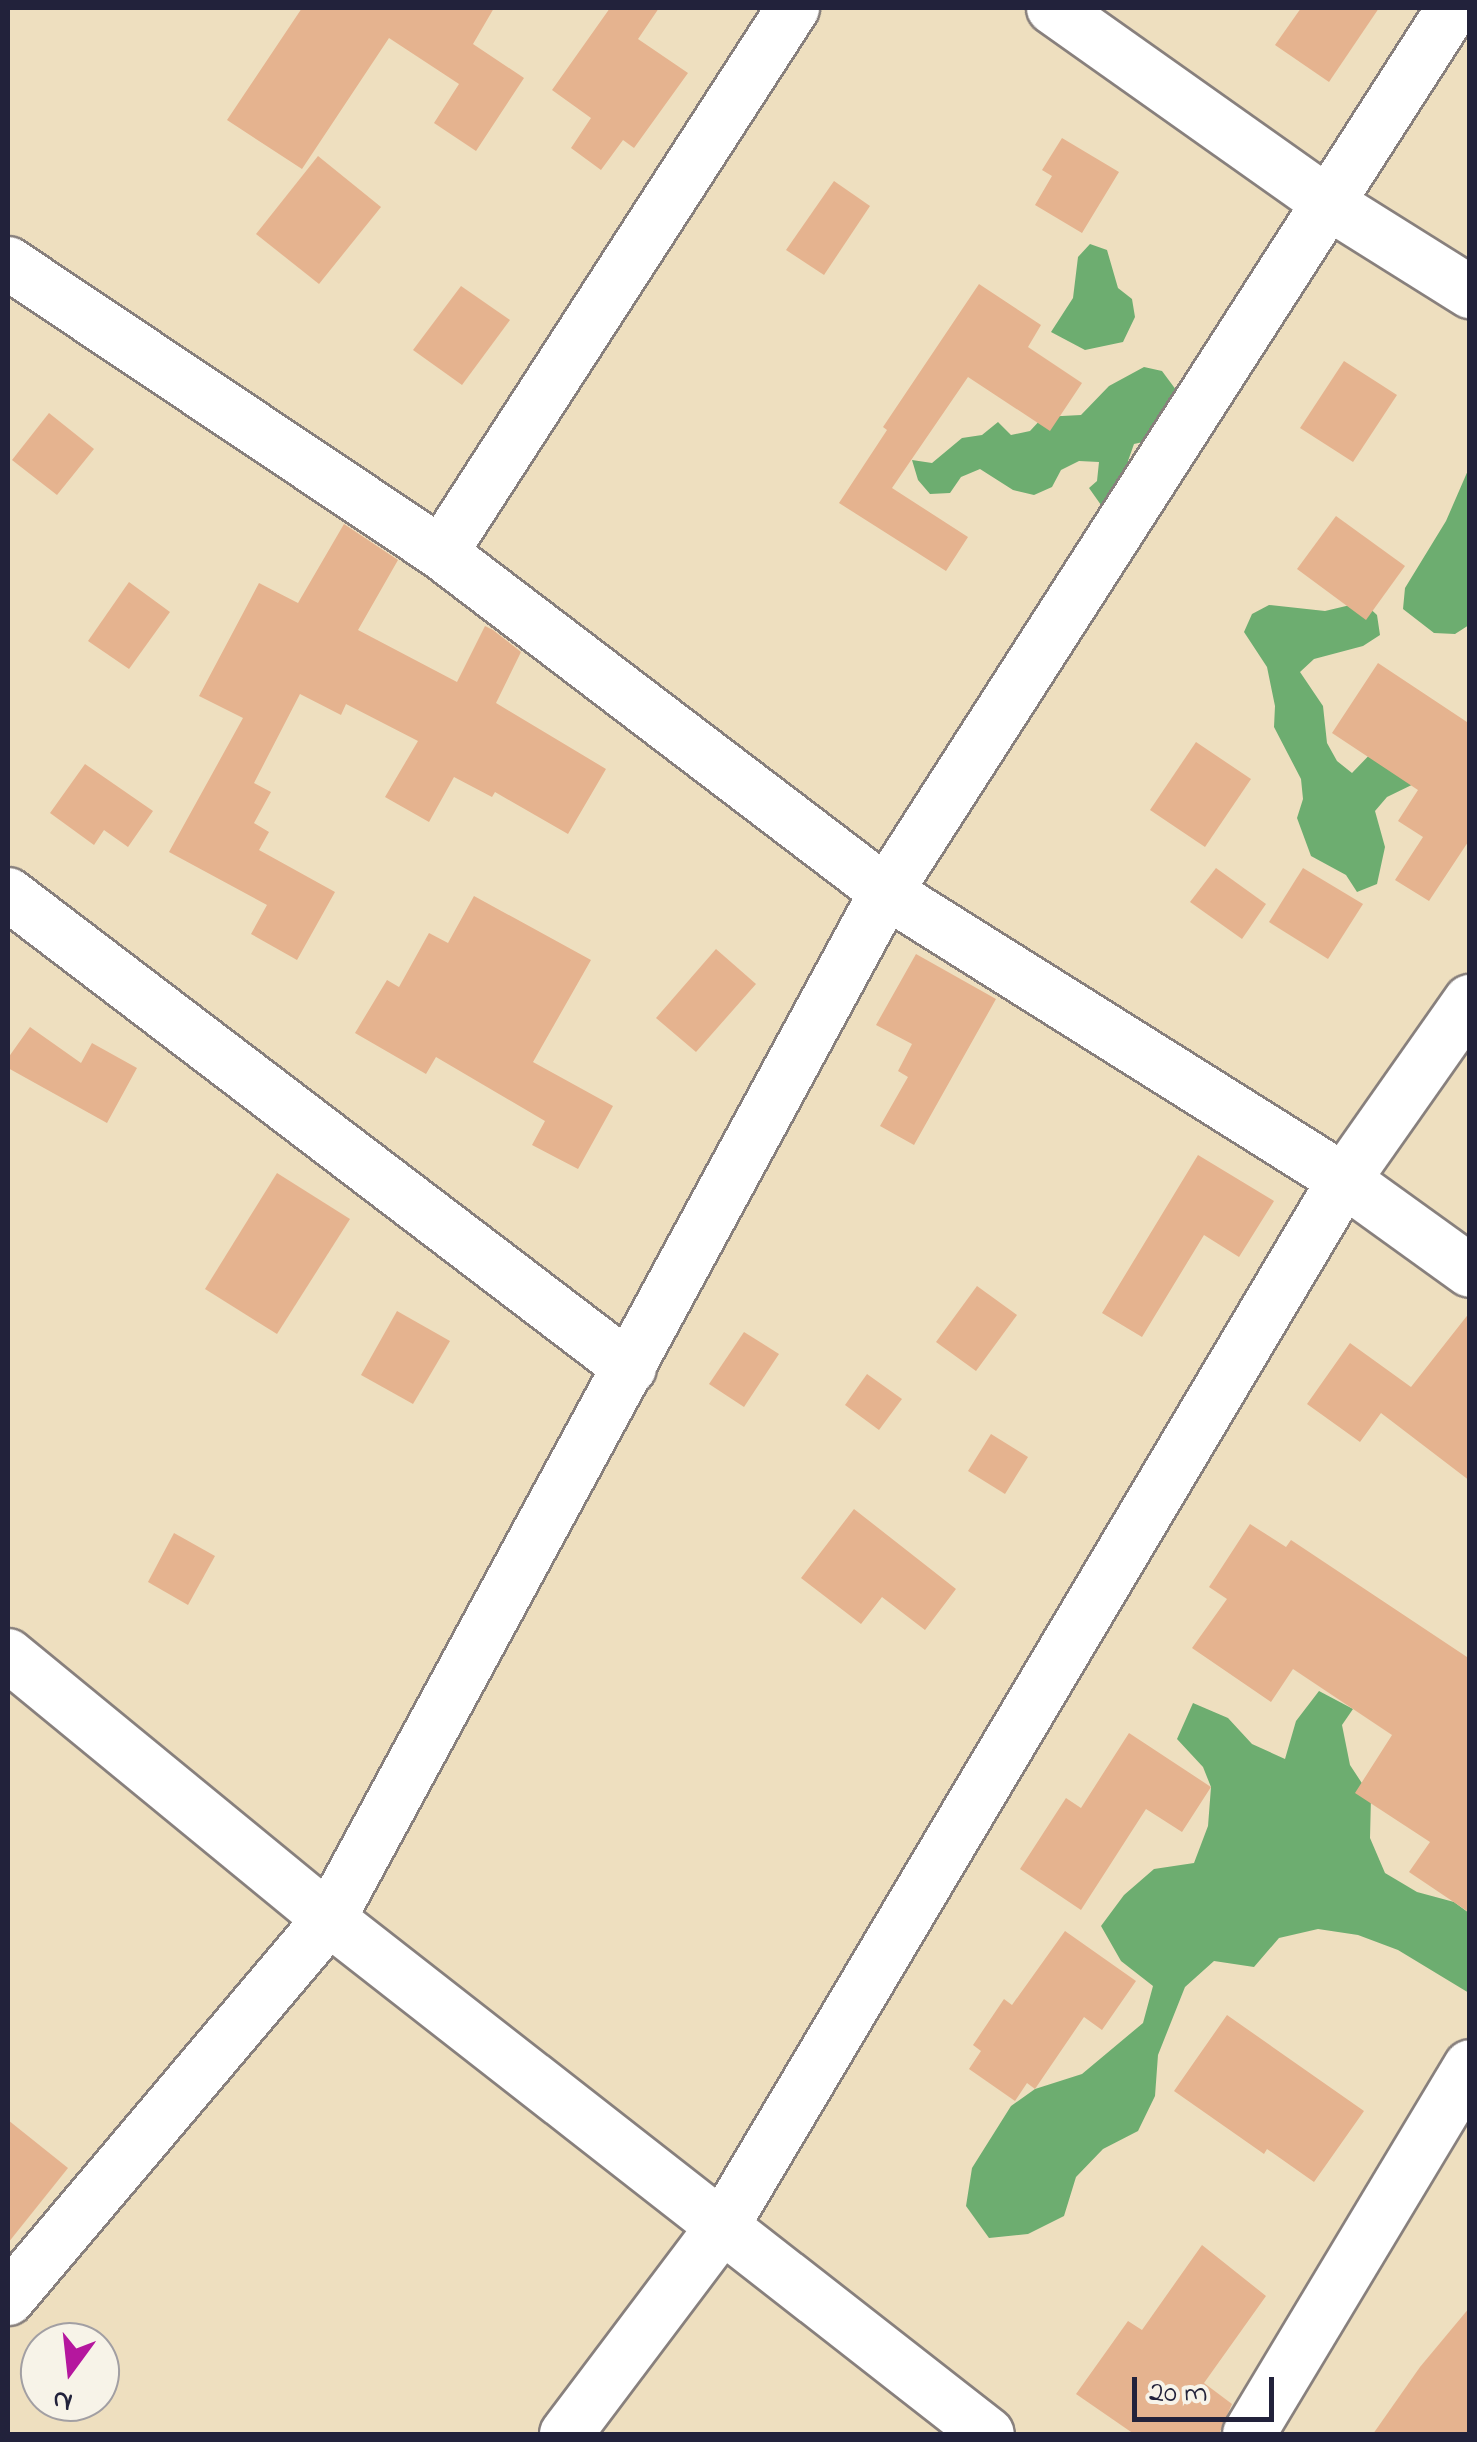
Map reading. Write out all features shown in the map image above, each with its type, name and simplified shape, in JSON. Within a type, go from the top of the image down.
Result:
[{"type":"street","points":[[440,553],[793,8]]},
{"type":"street","points":[[1053,8],[1328,203],[1470,292]]},
{"type":"street","points":[[8,2300],[329,1919],[886,892],[1453,8]]},
{"type":"street","points":[[8,263],[440,553],[886,892],[1344,1180],[1470,1272]]},
{"type":"street","points":[[8,894],[630,1368]]},
{"type":"street","points":[[566,2434],[722,2226],[1344,1180],[1470,1001]]},
{"type":"street","points":[[8,1654],[329,1919],[988,2434]]},
{"type":"street","points":[[1250,2434],[1470,2066]]},
{"type":"green space","points":[[1090,244],[1107,250],[1118,288],[1132,299],[1135,317],[1123,342],[1085,350],[1051,332],[1073,298],[1078,257]]},
{"type":"green space","points":[[1144,367],[1162,371],[1185,402],[1174,435],[1134,444],[1128,461],[1164,506],[1156,524],[1135,526],[1116,520],[1101,505],[1089,488],[1097,481],[1099,462],[1079,461],[1061,470],[1052,487],[1034,495],[1013,490],[980,469],[961,477],[950,493],[930,494],[918,480],[912,460],[932,463],[962,438],[982,435],[998,422],[1011,435],[1030,431],[1043,417],[1081,415],[1109,386]]},
{"type":"green space","points":[[1469,468],[1469,625],[1455,634],[1434,633],[1403,609],[1405,588],[1446,521]]},
{"type":"green space","points":[[1363,602],[1377,615],[1380,635],[1363,646],[1314,659],[1300,672],[1323,706],[1327,743],[1337,761],[1352,773],[1379,745],[1424,779],[1387,797],[1375,811],[1385,847],[1377,884],[1357,892],[1346,875],[1311,856],[1297,818],[1303,799],[1301,779],[1274,727],[1275,706],[1267,667],[1244,632],[1252,614],[1269,605],[1325,611]]},
{"type":"green space","points":[[1319,1691],[1353,1709],[1342,1725],[1350,1765],[1371,1797],[1370,1838],[1385,1873],[1417,1892],[1454,1902],[1469,1913],[1469,1993],[1398,1950],[1358,1935],[1318,1929],[1279,1938],[1254,1967],[1214,1961],[1185,1987],[1158,2055],[1155,2096],[1138,2131],[1103,2149],[1076,2177],[1064,2216],[1028,2234],[989,2238],[966,2206],[972,2168],[1011,2106],[1035,2089],[1082,2074],[1143,2023],[1153,1986],[1121,1961],[1101,1926],[1124,1895],[1154,1869],[1194,1863],[1208,1826],[1211,1787],[1203,1767],[1177,1739],[1193,1703],[1228,1718],[1252,1744],[1285,1759],[1296,1721]]},
{"type":"building","points":[[302,8],[494,8],[473,44],[524,78],[476,151],[434,123],[459,84],[389,38],[302,169],[227,120]]},
{"type":"building","points":[[610,8],[659,8],[638,39],[688,73],[634,148],[623,140],[601,170],[571,148],[591,118],[552,90]]},
{"type":"building","points":[[1301,8],[1379,8],[1329,82],[1275,45]]},
{"type":"building","points":[[1062,138],[1119,172],[1082,233],[1035,205],[1052,176],[1042,170]]},
{"type":"building","points":[[318,156],[381,207],[319,284],[256,234]]},
{"type":"building","points":[[834,181],[870,206],[824,275],[786,250]]},
{"type":"building","points":[[979,284],[1041,325],[1028,347],[1082,383],[1050,431],[968,377],[892,488],[968,537],[946,571],[839,503],[887,430],[883,427]]},
{"type":"building","points":[[461,286],[510,320],[462,385],[413,350]]},
{"type":"building","points":[[1344,361],[1397,395],[1353,462],[1300,428]]},
{"type":"building","points":[[49,413],[94,449],[57,495],[12,460]]},
{"type":"building","points":[[1336,516],[1405,566],[1366,620],[1297,569]]},
{"type":"building","points":[[344,524],[398,560],[358,630],[457,682],[485,626],[493,630],[521,652],[496,703],[606,769],[568,834],[495,792],[492,797],[454,777],[429,822],[385,797],[418,741],[346,704],[341,715],[300,694],[254,783],[271,792],[254,823],[269,832],[259,850],[335,892],[297,960],[251,934],[267,905],[169,852],[243,718],[199,696],[259,583],[298,603]]},
{"type":"building","points":[[129,582],[170,612],[129,669],[88,641]]},
{"type":"building","points":[[1378,663],[1470,724],[1470,839],[1429,901],[1395,880],[1423,837],[1398,821],[1418,790],[1332,733]]},
{"type":"building","points":[[1196,742],[1251,779],[1205,847],[1150,810]]},
{"type":"building","points":[[85,764],[153,811],[128,847],[104,830],[94,845],[50,813]]},
{"type":"building","points":[[1216,868],[1266,904],[1242,939],[1190,902]]},
{"type":"building","points":[[1303,868],[1363,904],[1328,959],[1269,922]]},
{"type":"building","points":[[474,896],[591,960],[533,1062],[613,1106],[578,1169],[532,1145],[545,1121],[436,1057],[426,1074],[355,1033],[387,980],[399,987],[429,933],[448,943]]},
{"type":"building","points":[[716,949],[756,984],[696,1052],[656,1018]]},
{"type":"building","points":[[916,954],[996,999],[914,1145],[880,1126],[908,1077],[898,1071],[912,1044],[876,1025]]},
{"type":"building","points":[[30,1027],[81,1063],[92,1043],[137,1068],[107,1123],[8,1068],[8,1058]]},
{"type":"building","points":[[1198,1155],[1274,1201],[1239,1257],[1204,1235],[1142,1337],[1102,1313]]},
{"type":"building","points":[[277,1173],[350,1219],[277,1334],[205,1289]]},
{"type":"building","points":[[977,1286],[1017,1315],[976,1371],[936,1342]]},
{"type":"building","points":[[397,1311],[450,1341],[413,1404],[361,1375]]},
{"type":"building","points":[[1470,1312],[1470,1481],[1381,1413],[1360,1442],[1307,1404],[1350,1343],[1411,1387]]},
{"type":"building","points":[[744,1332],[779,1354],[744,1407],[709,1384]]},
{"type":"building","points":[[867,1374],[902,1399],[879,1430],[845,1405]]},
{"type":"building","points":[[991,1434],[1028,1457],[1005,1494],[968,1471]]},
{"type":"building","points":[[854,1509],[956,1589],[925,1630],[882,1597],[861,1624],[801,1578]]},
{"type":"building","points":[[1250,1524],[1286,1547],[1291,1540],[1470,1659],[1470,1913],[1409,1872],[1430,1842],[1355,1793],[1392,1735],[1293,1669],[1271,1702],[1192,1648],[1227,1599],[1209,1587]]},
{"type":"building","points":[[174,1533],[215,1556],[188,1605],[148,1582]]},
{"type":"building","points":[[1129,1733],[1211,1787],[1182,1832],[1146,1809],[1081,1910],[1020,1869],[1066,1798],[1081,1808]]},
{"type":"building","points":[[1065,1931],[1136,1981],[1102,2030],[1084,2017],[1035,2089],[1027,2083],[1015,2101],[969,2069],[981,2051],[973,2045],[1004,1999],[1012,2005]]},
{"type":"building","points":[[1227,2015],[1364,2111],[1314,2182],[1267,2149],[1264,2154],[1174,2091]]},
{"type":"building","points":[[8,2120],[68,2168],[8,2243]]},
{"type":"building","points":[[1202,2245],[1266,2296],[1204,2383],[1232,2404],[1219,2434],[1134,2434],[1076,2394],[1128,2321],[1142,2330]]},
{"type":"building","points":[[1470,2307],[1470,2434],[1373,2434],[1420,2367]]}]
